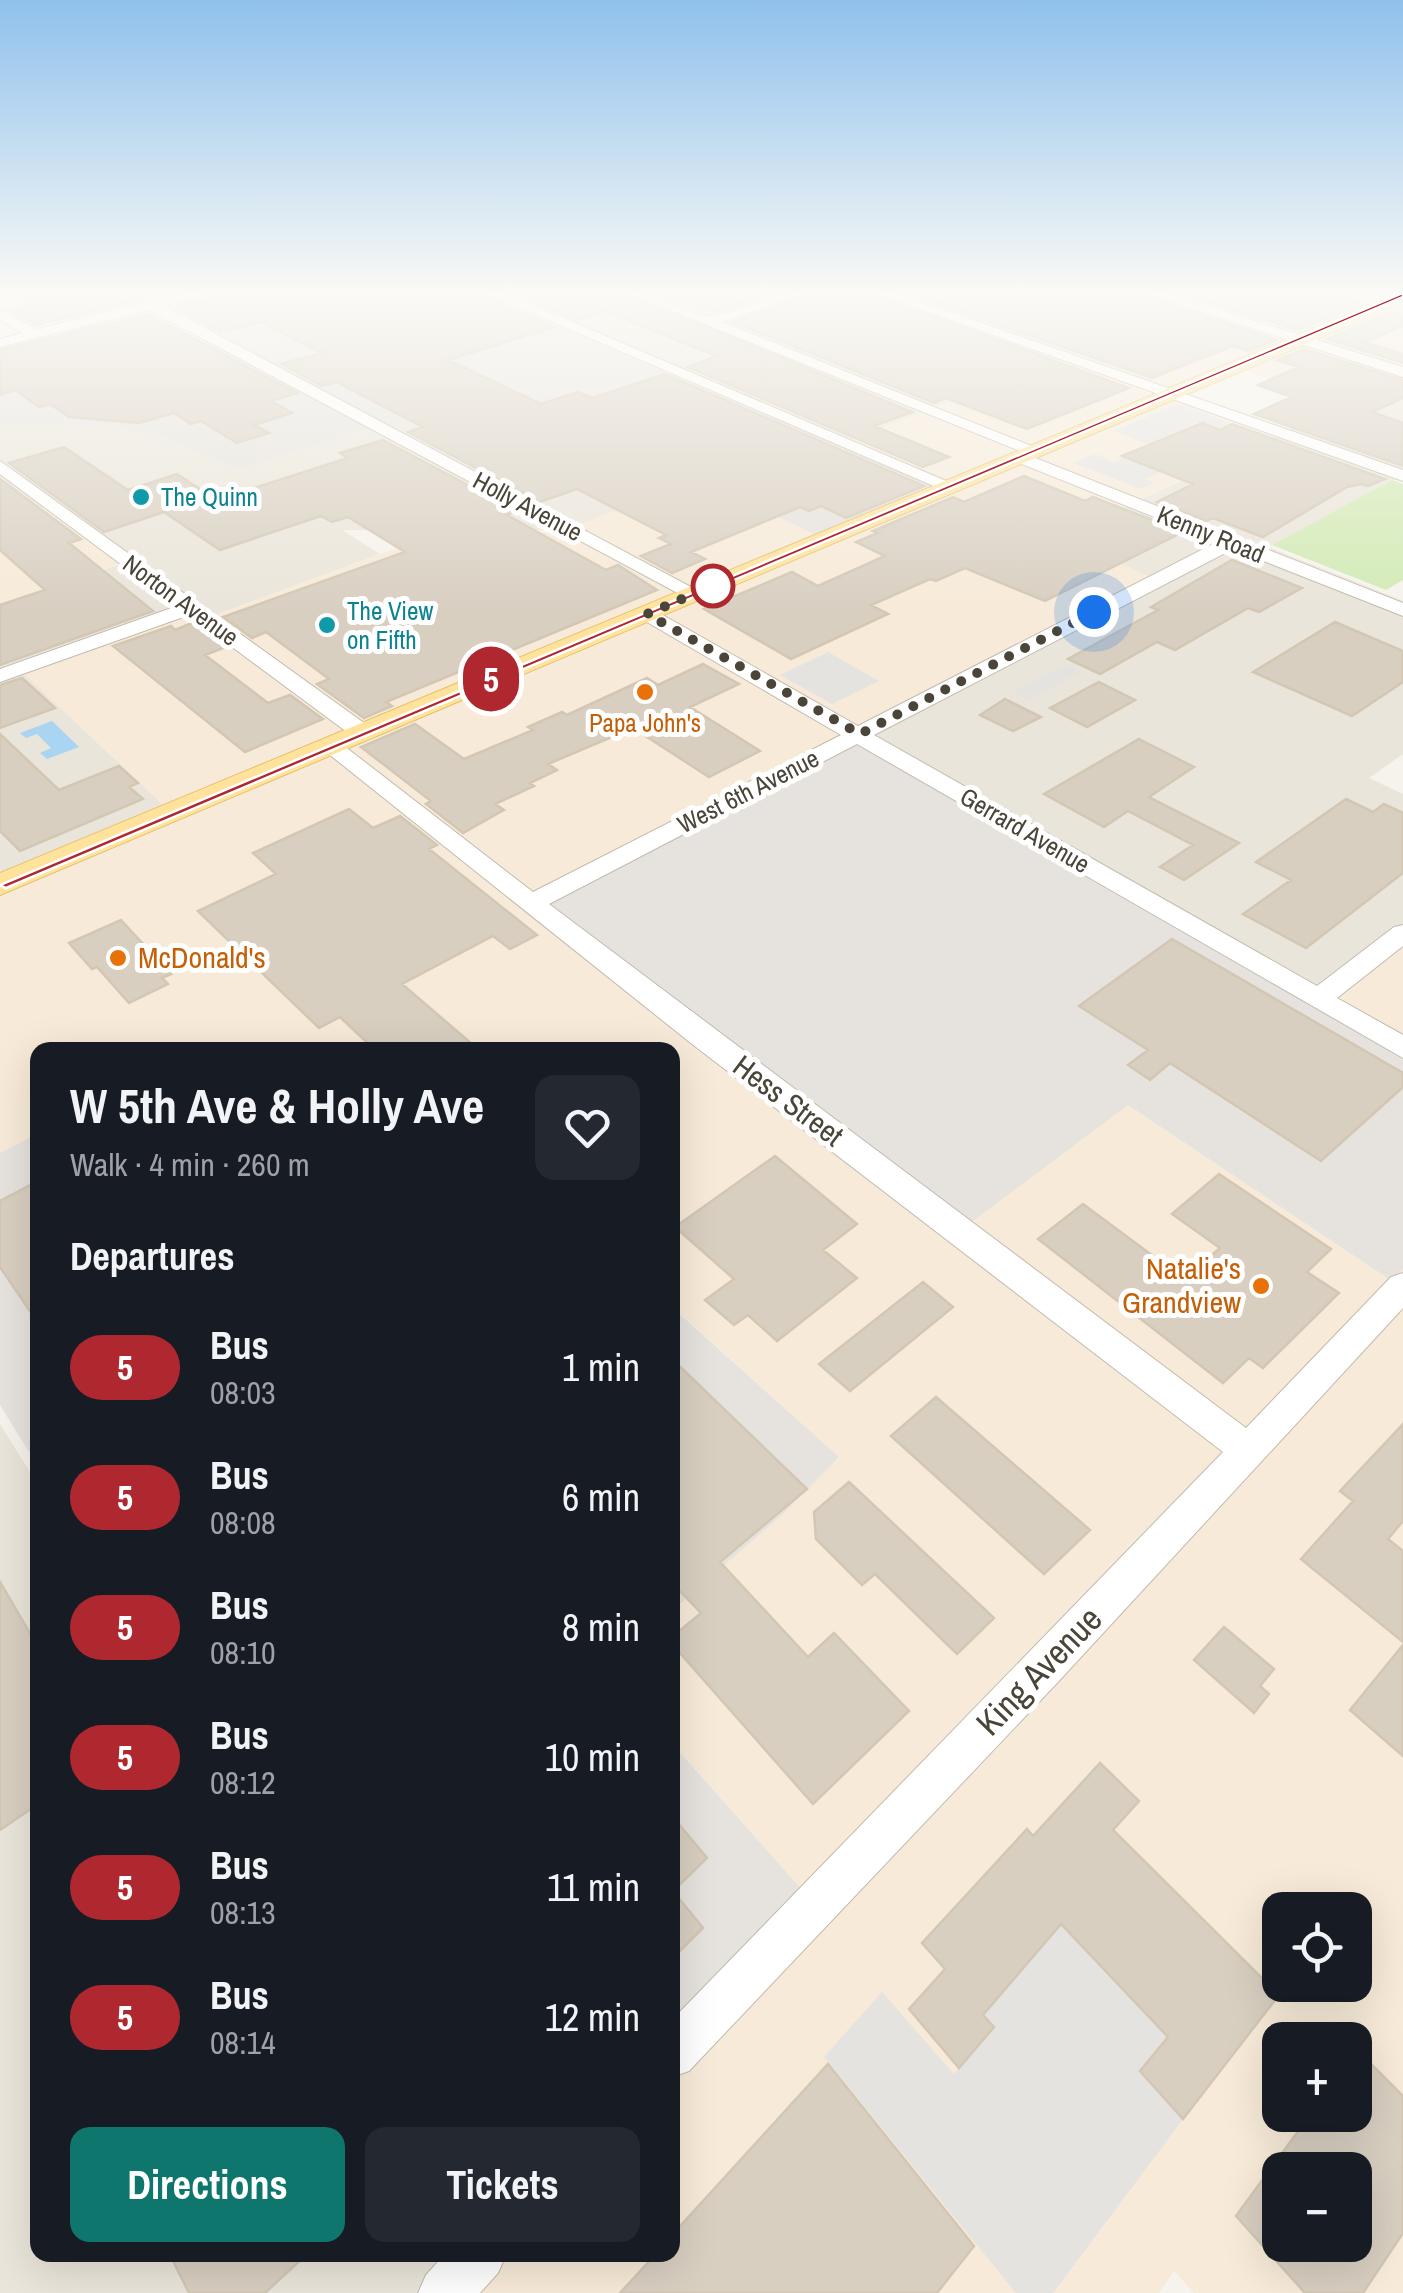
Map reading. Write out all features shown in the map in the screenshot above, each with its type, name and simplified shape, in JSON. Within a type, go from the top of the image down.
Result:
[{"type":"main road","points":[[0,884],[1161,398]]},
{"type":"street","name":"Holly Avenue","points":[[325,398],[694,594]]},
{"type":"street","points":[[741,398],[949,486]]},
{"type":"street","name":"Kenny Road","points":[[893,398],[1403,610]]},
{"type":"street","points":[[1181,398],[1403,476]]},
{"type":"street","name":"Norton Avenue","points":[[0,466],[363,733]]},
{"type":"street","name":"West 6th Avenue","points":[[530,903],[1232,542]]},
{"type":"street","points":[[0,676],[192,607]]},
{"type":"street","name":"Gerrard Avenue","points":[[647,614],[1403,1048]]},
{"type":"street","name":"Hess Street","points":[[332,746],[702,1037],[1248,1450]]},
{"type":"street","points":[[1318,999],[1403,933]]},
{"type":"street","name":"King Avenue","points":[[680,2046],[1403,1286]]},
{"type":"street","points":[[444,2293],[473,2262]]},
{"type":"shaded area","points":[[0,398],[468,398],[237,470],[165,437],[115,427],[0,424]]},
{"type":"shaded area","points":[[468,398],[531,398],[701,478],[566,530],[342,530],[380,554],[199,621],[24,673],[165,806],[4,875],[0,870],[0,603],[121,564],[0,521],[0,424],[115,427],[165,437],[237,470]]},
{"type":"shaded area","points":[[531,398],[727,398],[932,486],[816,535]]},
{"type":"shaded area","points":[[726,398],[741,398],[845,442],[962,398],[1198,398],[1287,430],[1060,537],[1160,581],[862,735],[1323,999],[1403,932],[1403,1055],[1128,1105],[1391,1280],[1403,1269],[1403,2293],[1194,2293],[1174,2271],[1159,2293],[452,2293],[481,2262],[680,2262],[680,2017],[802,1890],[680,1751],[680,1604],[783,1514],[839,1457],[680,1313],[680,1042],[30,1042],[30,1138],[0,1153],[0,870],[5,875],[164,806],[23,673],[188,614],[200,621],[394,549],[566,530],[701,478],[931,486]]},
{"type":"shaded area","points":[[741,398],[960,398],[845,442]]},
{"type":"shaded area","points":[[1327,398],[1357,398],[1345,404]]},
{"type":"shaded area","points":[[1356,398],[1403,398],[1403,481],[1395,479],[1268,547],[1403,601],[1403,754],[1369,778],[1403,794],[1403,932],[1324,1000],[861,735],[1158,581],[1059,538]]},
{"type":"shaded area","points":[[1177,404],[1268,437],[1256,442],[1199,422],[1147,444],[1114,431]]},
{"type":"shaded area","points":[[1095,454],[1114,462],[1125,457],[1161,472],[1145,479],[1154,483],[1140,489],[1074,463]]},
{"type":"shaded area","points":[[44,507],[123,563],[0,603],[0,521]]},
{"type":"shaded area","points":[[828,652],[879,681],[832,704],[780,675]]},
{"type":"shaded area","points":[[1065,664],[1081,672],[1029,700],[1012,692]]},
{"type":"shaded area","points":[[859,740],[1403,1055],[1403,1269],[1392,1281],[1128,1105],[969,1224],[541,904]]},
{"type":"shaded area","points":[[30,1138],[30,1454],[0,1405],[0,1153]]},
{"type":"shaded area","points":[[680,1314],[839,1457],[783,1514],[680,1604]]},
{"type":"shaded area","points":[[0,1424],[30,1472],[30,2262],[481,2262],[452,2293],[0,2293]]},
{"type":"shaded area","points":[[680,1752],[802,1890],[680,2016]]},
{"type":"shaded area","points":[[1061,1924],[1168,2037],[1140,2072],[1183,2119],[1053,2293],[1016,2293],[824,2057],[882,1992],[954,2074],[993,2028],[983,2015]]},
{"type":"green space","points":[[1392,480],[1403,484],[1403,580],[1386,590],[1272,545]]},
{"type":"water","points":[[52,721],[79,747],[47,759],[40,753],[51,748],[37,734],[26,738],[20,733]]},
{"type":"building","points":[[26,398],[281,398],[271,401],[292,413],[254,425],[269,433],[237,443],[201,421],[191,424],[174,413],[139,423],[69,417],[50,404],[39,407]]},
{"type":"building","points":[[367,398],[528,398],[541,404],[559,398],[721,398],[924,486],[846,518],[821,506],[809,511],[800,507],[691,552],[705,559],[672,573],[641,556],[671,544],[659,538],[666,535],[577,489],[540,502],[408,432],[423,427]]},
{"type":"building","points":[[761,398],[878,398],[912,412],[874,426],[949,457],[923,467]]},
{"type":"building","points":[[946,398],[1104,398],[1027,429]]},
{"type":"building","points":[[1290,398],[1403,398],[1372,412],[1403,423],[1403,466],[1254,414]]},
{"type":"building","points":[[1202,423],[1220,430],[1232,424],[1385,479],[1368,486],[1347,487],[1263,537],[1213,518],[1206,521],[1157,502],[1193,484],[1122,456]]},
{"type":"building","points":[[383,440],[517,511],[507,515],[606,570],[618,565],[657,590],[386,702],[392,706],[364,718],[317,684],[329,679],[266,632],[252,638],[223,617],[405,552],[348,517],[332,522],[321,516],[220,550],[164,512],[104,532],[9,463],[64,447],[128,490],[177,474],[217,500],[348,458],[340,453]]},
{"type":"building","points":[[1024,476],[1085,501],[1093,497],[1183,532],[1045,601],[965,568],[936,581],[930,579],[871,605],[888,614],[791,659],[704,609],[792,572],[818,586],[885,556],[856,542],[878,533],[873,531],[953,497],[964,502]]},
{"type":"building","points":[[0,479],[81,539],[69,543],[153,611],[0,665],[0,605],[45,590],[0,550]]},
{"type":"building","points":[[1232,560],[1302,588],[1259,612],[1248,608],[1175,650],[1157,642],[1100,674],[1068,659],[1158,610],[1151,607]]},
{"type":"building","points":[[1335,622],[1403,651],[1403,682],[1352,716],[1253,672]]},
{"type":"building","points":[[192,623],[226,647],[205,655],[268,703],[290,695],[323,719],[245,752],[113,646]]},
{"type":"building","points":[[703,664],[739,684],[690,707],[760,751],[709,777],[633,728],[548,764],[557,770],[495,804],[504,810],[463,833],[426,804],[431,801],[361,747],[415,724],[464,759],[533,730],[528,727],[562,712],[567,715],[647,678],[658,685]]},
{"type":"building","points":[[22,678],[55,708],[0,728],[0,685]]},
{"type":"building","points":[[1099,682],[1135,700],[1087,727],[1050,708]]},
{"type":"building","points":[[1005,699],[1041,717],[1013,731],[980,715]]},
{"type":"building","points":[[0,734],[59,790],[119,766],[138,783],[129,787],[143,799],[20,851],[0,831]]},
{"type":"building","points":[[1139,739],[1194,767],[1149,797],[1239,843],[1184,880],[1160,867],[1193,845],[1128,811],[1104,827],[1044,794]]},
{"type":"building","points":[[1346,799],[1373,812],[1384,804],[1403,813],[1403,873],[1306,948],[1243,914],[1291,880],[1256,862]]},
{"type":"building","points":[[349,809],[373,828],[400,816],[437,845],[429,849],[537,935],[510,949],[493,936],[402,984],[470,1042],[367,1042],[340,1017],[319,1028],[198,911],[276,874],[253,853]]},
{"type":"building","name":"McDonald's","points":[[121,920],[171,974],[162,978],[168,984],[129,1003],[69,943]]},
{"type":"building","points":[[1172,939],[1403,1073],[1403,1087],[1321,1161],[1170,1063],[1150,1080],[1128,1065],[1148,1050],[1079,1006]]},
{"type":"building","points":[[775,1156],[857,1224],[823,1250],[857,1278],[777,1341],[748,1315],[734,1325],[705,1300],[734,1279],[680,1231],[680,1223]]},
{"type":"building","points":[[1219,1174],[1331,1249],[1307,1272],[1339,1293],[1263,1368],[1249,1358],[1223,1383],[1038,1239],[1083,1204],[1184,1279],[1220,1248],[1172,1214]]},
{"type":"building","points":[[30,1185],[30,1311],[0,1267],[0,1201]]},
{"type":"building","points":[[923,1282],[953,1307],[850,1391],[819,1364]]},
{"type":"building","points":[[680,1367],[807,1489],[720,1562],[808,1657],[834,1633],[909,1711],[813,1804],[680,1653],[680,1630],[701,1613],[680,1591]]},
{"type":"building","points":[[936,1397],[1090,1530],[1044,1574],[891,1436]]},
{"type":"building","points":[[1403,1424],[1403,1521],[1388,1539],[1403,1551],[1403,1642],[1301,1559],[1353,1501],[1340,1491]]},
{"type":"building","points":[[849,1482],[994,1618],[957,1654],[875,1574],[862,1585],[816,1539],[814,1512]]},
{"type":"building","points":[[0,1582],[30,1633],[30,1809],[0,1830]]},
{"type":"building","points":[[1224,1627],[1274,1669],[1260,1686],[1269,1694],[1254,1713],[1194,1660]]},
{"type":"building","points":[[1403,1645],[1403,1756],[1350,1710]]},
{"type":"building","points":[[1100,1763],[1139,1801],[1113,1830],[1262,1978],[1262,2002],[1274,2002],[1183,2119],[1140,2071],[1168,2037],[1061,1924],[983,2015],[994,2027],[959,2068],[909,2009],[945,1969],[922,1943],[1027,1829],[1033,1836]]},
{"type":"building","points":[[680,1826],[707,1858],[680,1884]]},
{"type":"building","points":[[680,1900],[703,1928],[680,1951]]},
{"type":"building","points":[[828,2064],[974,2246],[937,2293],[620,2293],[649,2262],[680,2262],[680,2226]]},
{"type":"building","points":[[1372,2065],[1403,2096],[1403,2233],[1363,2293],[1305,2293],[1277,2262],[1372,2262],[1372,2152],[1283,2152],[1298,2132],[1372,2132]]},
{"type":"building","points":[[1262,2181],[1262,2245],[1236,2216]]},
{"type":"building","points":[[174,2262],[298,2262],[265,2293],[189,2293]]},
{"type":"bus line","name":"5","points":[[0,885],[1160,398]]},
{"type":"place","name":"The Quinn","points":[[141,497]]},
{"type":"place","name":"The View on Fifth","points":[[327,625]]},
{"type":"place","name":"Papa John's","points":[[645,692]]},
{"type":"place","name":"McDonald's","points":[[118,958]]},
{"type":"place","name":"Natalie's Grandview","points":[[1261,1286]]},
{"type":"route","points":[[713,586],[722,582],[647,614],[860,734],[1094,612]]}]
